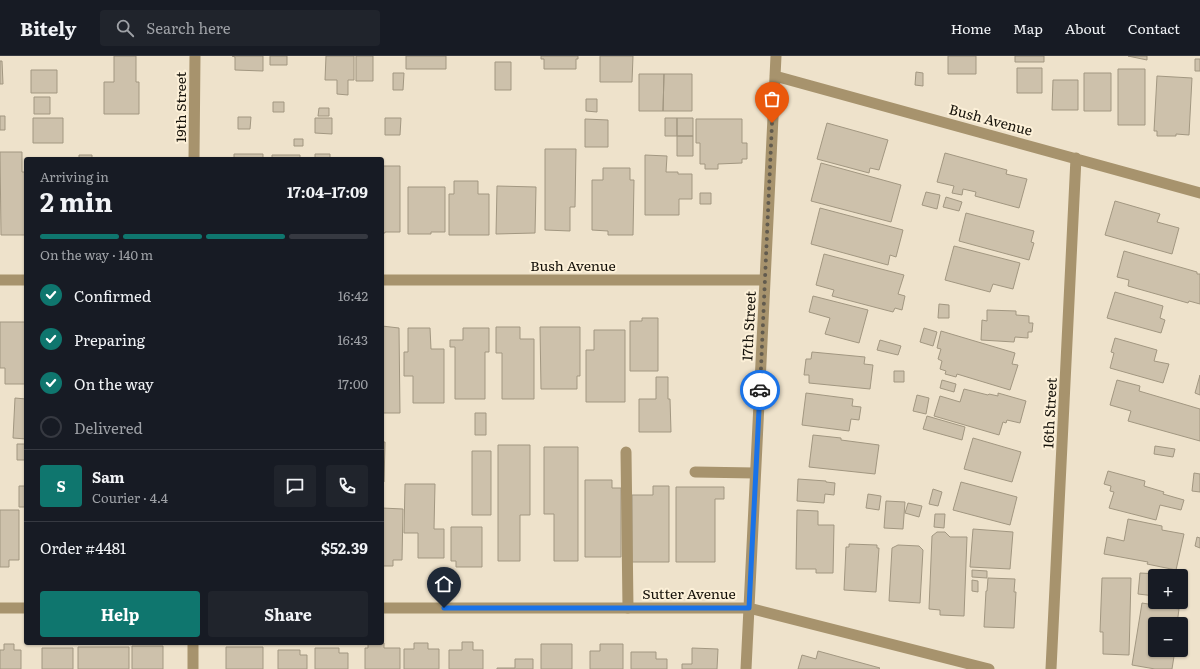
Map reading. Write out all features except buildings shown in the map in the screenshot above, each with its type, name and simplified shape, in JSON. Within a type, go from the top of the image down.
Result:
[{"type":"street","name":"19th Street","points":[[194,157],[195,56]]},
{"type":"street","name":"17th Street","points":[[746,669],[776,56]]},
{"type":"street","name":"Bush Avenue","points":[[775,76],[1200,193]]},
{"type":"street","name":"16th Street","points":[[1051,669],[1076,158]]},
{"type":"street","points":[[0,280],[24,280]]},
{"type":"street","name":"Bush Avenue","points":[[384,280],[765,280]]},
{"type":"street","points":[[626,452],[628,608]]},
{"type":"street","points":[[695,472],[756,473]]},
{"type":"street","points":[[0,608],[24,608]]},
{"type":"street","name":"Sutter Avenue","points":[[384,608],[749,608],[989,669]]},
{"type":"street","points":[[193,669],[194,645]]},
{"type":"way so far","points":[[760,390],[772,123]]},
{"type":"route","points":[[444,608],[749,608],[760,390]]}]
